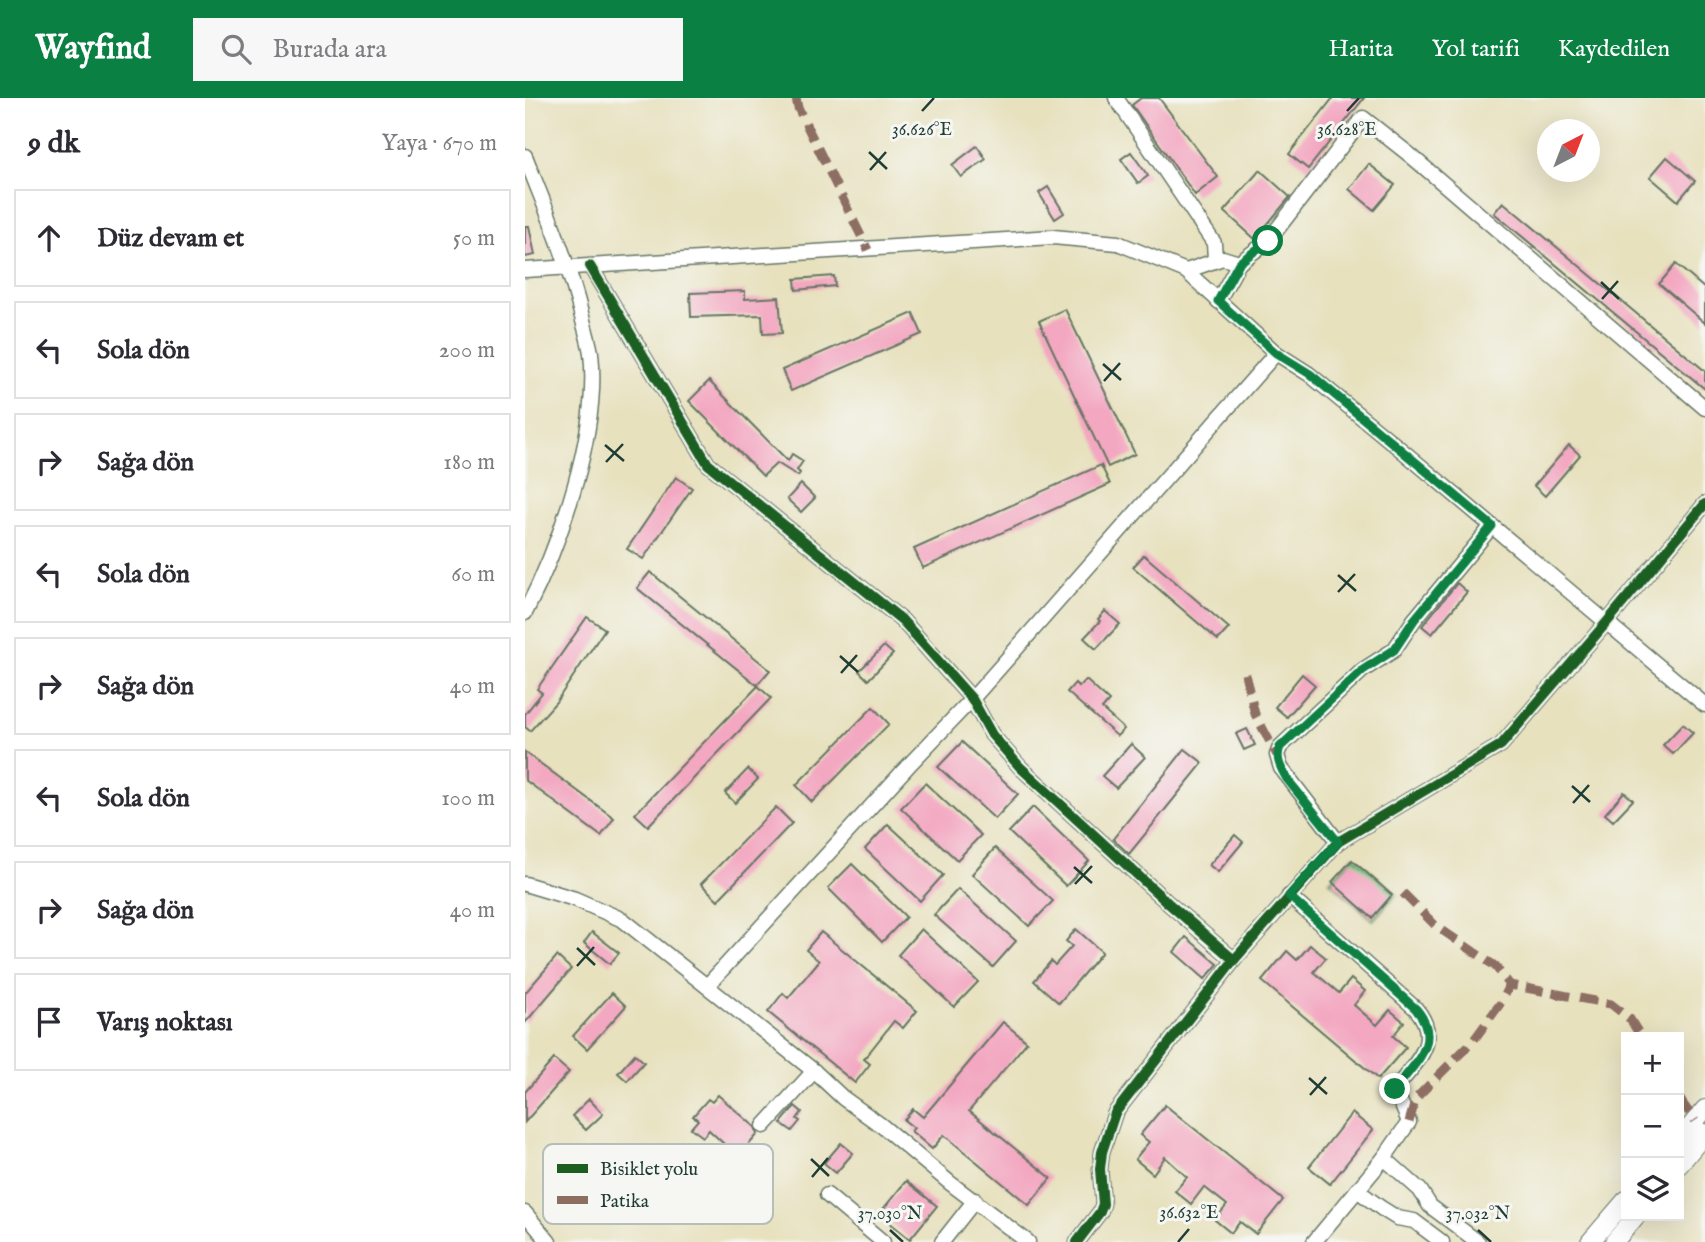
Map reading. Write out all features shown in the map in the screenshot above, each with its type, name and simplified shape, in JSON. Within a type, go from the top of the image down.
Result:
[{"type":"main road","points":[[1684,1134],[1705,1109]]},
{"type":"main road","points":[[1684,1159],[1705,1133]]},
{"type":"main road","points":[[1590,1242],[1621,1206]]},
{"type":"main road","points":[[1615,1242],[1632,1221]]},
{"type":"street","points":[[1116,98],[1214,243],[1215,259]]},
{"type":"street","points":[[1218,301],[1239,263],[1268,241],[1363,118],[1410,155],[1705,408]]},
{"type":"street","points":[[525,156],[569,267],[591,353],[591,416],[565,520],[539,587],[525,614]]},
{"type":"street","points":[[525,270],[1053,237],[1118,243],[1186,271],[1276,353],[1310,374],[1705,705]]},
{"type":"street","points":[[1186,271],[1215,259],[1223,258],[1239,263]]},
{"type":"street","points":[[590,266],[708,464],[902,620],[972,699],[992,735],[1020,767],[1234,960]]},
{"type":"street","points":[[707,986],[972,699],[1276,353]]},
{"type":"street","points":[[1077,1242],[1103,1204],[1100,1169],[1102,1152],[1107,1129],[1115,1113],[1234,960],[1338,842],[1501,745],[1705,504]]},
{"type":"street","points":[[1338,842],[1280,768],[1277,755],[1280,747],[1363,670],[1394,650],[1414,620],[1492,526]]},
{"type":"street","points":[[525,884],[575,899],[623,920],[814,1071],[843,1098],[1028,1242]]},
{"type":"street","points":[[1289,896],[1416,1009],[1426,1021],[1429,1030],[1422,1054],[1395,1089],[1409,1122],[1384,1158],[1314,1242]]},
{"type":"street","points":[[765,1126],[814,1071]]},
{"type":"street","points":[[1384,1158],[1420,1190],[1430,1206],[1478,1242]]},
{"type":"street","points":[[1357,1190],[1397,1218],[1414,1221],[1442,1242]]},
{"type":"street","points":[[827,1195],[883,1242]]},
{"type":"street","points":[[943,1242],[975,1200]]},
{"type":"street","points":[[525,1213],[549,1242]]},
{"type":"green space","points":[[1354,856],[1396,894],[1373,920],[1330,881]]},
{"type":"building","points":[[1141,98],[1159,98],[1218,177],[1195,195],[1132,105]]},
{"type":"building","points":[[1333,98],[1364,98],[1308,169],[1289,154]]},
{"type":"building","points":[[977,146],[986,159],[961,177],[952,165]]},
{"type":"building","points":[[1131,152],[1148,176],[1138,183],[1121,159]]},
{"type":"building","points":[[1667,157],[1695,181],[1678,201],[1650,177]]},
{"type":"building","points":[[1369,164],[1395,185],[1374,210],[1349,189]]},
{"type":"building","points":[[1260,170],[1290,197],[1255,239],[1224,211]]},
{"type":"building","points":[[1048,187],[1064,213],[1055,219],[1039,193]]},
{"type":"building","points":[[1503,202],[1705,371],[1705,389],[1494,213]]},
{"type":"building","points":[[525,226],[529,226],[535,255],[525,257]]},
{"type":"building","points":[[1676,264],[1705,289],[1705,323],[1659,284]]},
{"type":"building","points":[[834,276],[835,286],[796,290],[795,279]]},
{"type":"building","points":[[745,291],[745,299],[779,297],[782,333],[763,334],[762,315],[691,317],[690,293]]},
{"type":"building","points":[[1065,309],[1135,454],[1108,467],[1039,321]]},
{"type":"building","points":[[913,313],[922,334],[791,391],[782,370]]},
{"type":"building","points":[[709,381],[788,461],[792,454],[803,461],[797,470],[800,473],[798,476],[777,463],[763,476],[689,401]]},
{"type":"building","points":[[1569,445],[1580,455],[1545,496],[1534,486]]},
{"type":"building","points":[[1101,465],[1110,484],[923,568],[914,549]]},
{"type":"building","points":[[676,477],[692,488],[643,559],[627,549]]},
{"type":"building","points":[[801,484],[815,498],[801,512],[787,499]]},
{"type":"building","points":[[1144,555],[1229,628],[1218,640],[1133,567]]},
{"type":"building","points":[[650,572],[770,670],[757,685],[637,588]]},
{"type":"building","points":[[1457,583],[1467,592],[1432,634],[1422,626]]},
{"type":"building","points":[[1105,611],[1120,624],[1096,649],[1084,638],[1100,621],[1098,619]]},
{"type":"building","points":[[587,617],[605,629],[556,702],[530,731],[525,727],[525,714],[542,693],[537,689]]},
{"type":"building","points":[[884,646],[893,654],[868,680],[859,671]]},
{"type":"building","points":[[1302,674],[1315,685],[1287,717],[1275,707]]},
{"type":"building","points":[[1086,680],[1109,701],[1102,709],[1124,729],[1117,736],[1067,692],[1075,683],[1079,687]]},
{"type":"building","points":[[758,686],[771,698],[648,826],[635,814]]},
{"type":"building","points":[[873,707],[889,724],[812,802],[796,785]]},
{"type":"building","points":[[1683,724],[1693,733],[1673,754],[1663,745]]},
{"type":"building","points":[[1247,729],[1255,745],[1244,750],[1236,734]]},
{"type":"building","points":[[962,742],[1018,794],[995,819],[938,767]]},
{"type":"building","points":[[1131,744],[1145,757],[1116,788],[1102,776]]},
{"type":"building","points":[[1185,749],[1203,763],[1129,854],[1113,839]]},
{"type":"building","points":[[525,752],[614,818],[601,836],[525,780]]},
{"type":"building","points":[[748,769],[758,779],[735,803],[725,793]]},
{"type":"building","points":[[925,783],[981,835],[957,860],[901,808]]},
{"type":"building","points":[[1624,792],[1633,800],[1613,821],[1605,814]]},
{"type":"building","points":[[776,807],[792,823],[718,900],[701,884]]},
{"type":"building","points":[[1033,807],[1089,861],[1066,886],[1009,832]]},
{"type":"building","points":[[888,824],[943,875],[920,901],[865,849]]},
{"type":"building","points":[[1235,835],[1243,842],[1218,872],[1209,865]]},
{"type":"building","points":[[995,848],[1053,901],[1029,926],[972,874]]},
{"type":"building","points":[[1352,860],[1392,895],[1372,918],[1332,882]]},
{"type":"building","points":[[852,864],[906,917],[882,942],[828,888]]},
{"type":"building","points":[[958,889],[1016,941],[993,967],[934,915]]},
{"type":"building","points":[[921,929],[978,982],[954,1007],[898,955]]},
{"type":"building","points":[[1076,929],[1102,952],[1059,1003],[1034,981],[1051,961],[1055,965],[1072,946],[1066,941]]},
{"type":"building","points":[[592,932],[619,953],[610,964],[584,943]]},
{"type":"building","points":[[821,932],[917,1011],[903,1028],[894,1021],[864,1059],[870,1064],[855,1083],[768,1012],[783,993],[788,998],[819,961],[806,950]]},
{"type":"building","points":[[1186,937],[1218,964],[1205,979],[1174,952]]},
{"type":"building","points":[[1310,945],[1326,958],[1314,972],[1339,993],[1351,979],[1365,991],[1354,1005],[1377,1025],[1390,1010],[1404,1022],[1393,1036],[1406,1047],[1378,1079],[1262,981],[1287,951],[1297,960]]},
{"type":"building","points":[[557,956],[571,969],[525,1023],[525,993]]},
{"type":"building","points":[[612,993],[626,1006],[587,1049],[573,1036]]},
{"type":"building","points":[[1003,1022],[1027,1042],[969,1111],[1051,1178],[1029,1205],[944,1135],[932,1149],[911,1131],[914,1128],[904,1120],[913,1109],[923,1117]]},
{"type":"building","points":[[635,1054],[644,1062],[627,1081],[618,1073]]},
{"type":"building","points":[[554,1059],[569,1072],[525,1122],[525,1092]]},
{"type":"building","points":[[718,1095],[755,1127],[758,1134],[749,1144],[724,1144],[709,1130],[703,1137],[691,1128],[698,1120],[693,1116],[708,1099],[712,1102]]},
{"type":"building","points":[[589,1099],[603,1114],[586,1130],[572,1116]]},
{"type":"building","points":[[1165,1105],[1283,1200],[1256,1234],[1240,1222],[1231,1233],[1215,1220],[1227,1205],[1204,1187],[1191,1204],[1175,1191],[1187,1177],[1165,1157],[1153,1174],[1135,1159],[1149,1142],[1140,1135]]},
{"type":"building","points":[[795,1106],[802,1112],[797,1119],[800,1121],[792,1131],[781,1123]]},
{"type":"building","points":[[1352,1113],[1373,1130],[1330,1184],[1309,1167]]},
{"type":"building","points":[[841,1143],[853,1153],[836,1173],[824,1163]]},
{"type":"building","points":[[906,1181],[937,1206],[910,1239],[879,1214]]},
{"type":"marked path","points":[[796,98],[798,108],[868,250]]},
{"type":"marked path","points":[[1245,674],[1255,714],[1277,755]]},
{"type":"marked path","points":[[1403,893],[1436,926],[1495,966],[1510,985]]},
{"type":"marked path","points":[[1409,1122],[1416,1098],[1473,1041],[1500,1004],[1510,985],[1611,1004],[1630,1019],[1638,1032]]},
{"type":"marked path","points":[[1684,1105],[1695,1121]]},
{"type":"cycle path","points":[[590,266],[708,464],[902,620],[972,699],[992,735],[1020,767],[1234,960]]},
{"type":"cycle path","points":[[1077,1242],[1103,1204],[1100,1169],[1102,1152],[1115,1113],[1234,960],[1338,842],[1501,745],[1705,504]]},
{"type":"route","points":[[1268,241],[1239,263],[1218,301],[1276,353],[1310,374],[1492,526],[1414,620],[1394,650],[1363,670],[1280,747],[1277,755],[1280,768],[1287,779],[1338,842],[1289,896],[1416,1009],[1426,1021],[1429,1030],[1422,1054],[1395,1089]]}]
